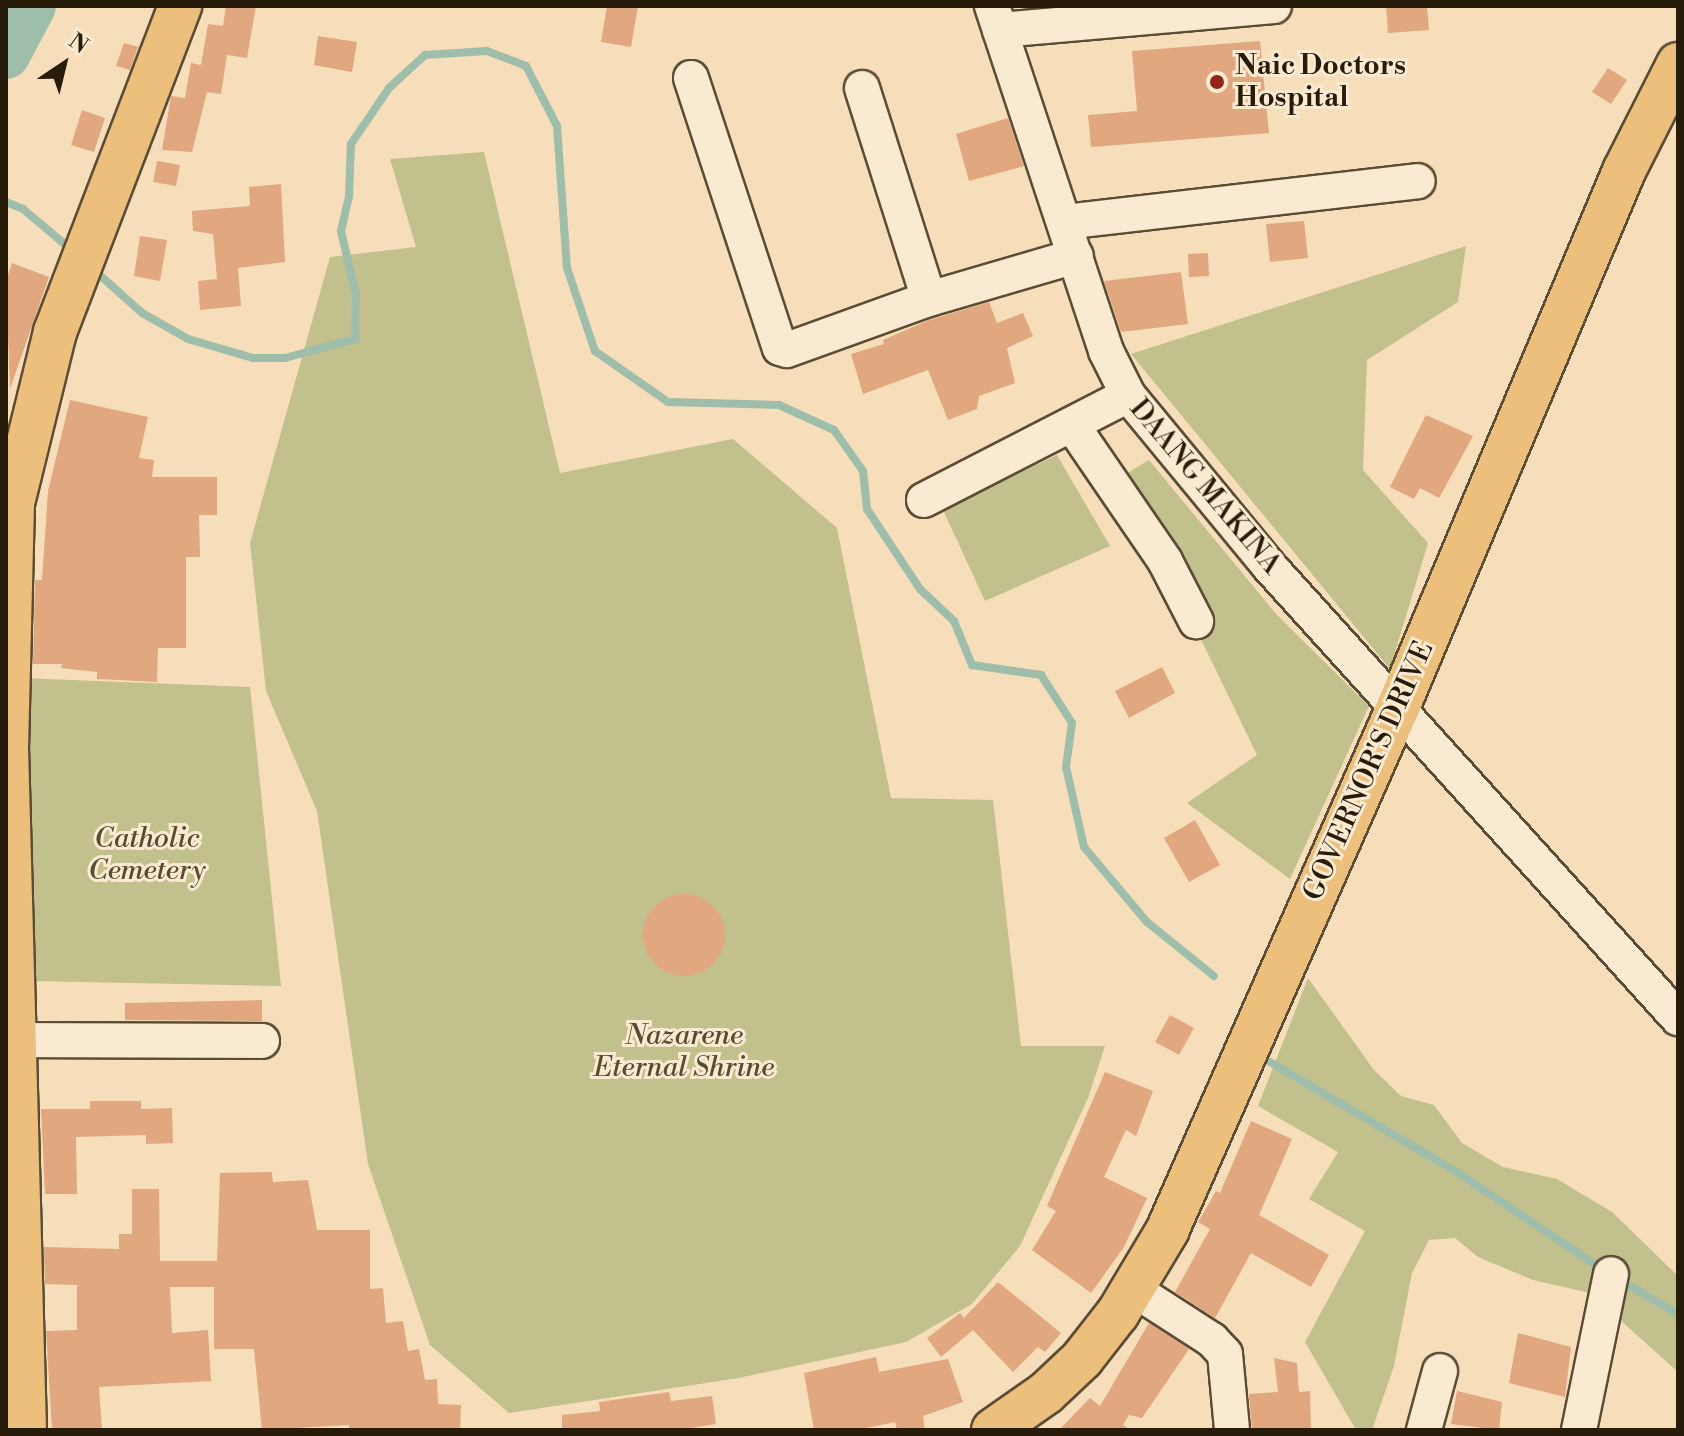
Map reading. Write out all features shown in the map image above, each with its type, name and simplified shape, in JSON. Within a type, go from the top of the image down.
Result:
[{"type":"main road","points":[[25,1430],[12,1040],[8,682],[13,503],[34,407],[81,264],[180,6]]},
{"type":"main road","name":"GOVERNOR'S DRIVE","points":[[993,1430],[1046,1393],[1082,1359],[1133,1289],[1167,1231],[1399,705],[1624,171],[1678,64]]},
{"type":"street","points":[[996,18],[1274,6]]},
{"type":"street","name":"DAANG MAKINA","points":[[996,18],[1106,351],[1128,395],[1269,566],[1399,705],[1678,1018]]},
{"type":"street","points":[[691,78],[774,341],[780,348],[787,350],[929,299],[1076,256]]},
{"type":"street","points":[[862,88],[929,299]]},
{"type":"street","points":[[1065,222],[1418,181]]},
{"type":"street","points":[[924,500],[1128,395]]},
{"type":"street","points":[[1072,425],[1165,561],[1196,621]]},
{"type":"street","points":[[12,1040],[262,1041]]},
{"type":"street","points":[[1579,1430],[1611,1274]]},
{"type":"street","points":[[1133,1289],[1212,1340],[1225,1354],[1232,1430]]},
{"type":"street","points":[[1424,1430],[1440,1371]]},
{"type":"green space","name":"Nazarene Eternal Shrine","points":[[484,152],[560,473],[733,439],[837,528],[891,798],[993,800],[1021,1046],[1105,1046],[1088,1098],[1020,1246],[972,1304],[906,1342],[739,1378],[509,1413],[430,1345],[368,1164],[317,811],[266,691],[250,543],[330,257],[416,247],[390,159]]},
{"type":"green space","points":[[1466,246],[1458,302],[1367,360],[1363,470],[1428,543],[1390,669],[1131,354]]},
{"type":"green space","points":[[1057,455],[1110,546],[985,601],[943,510]]},
{"type":"green space","points":[[1149,460],[1277,615],[1369,706],[1290,879],[1187,803],[1257,755],[1122,476]]},
{"type":"green space","name":"Catholic Cemetery","points":[[20,678],[250,687],[281,986],[32,981]]},
{"type":"green space","points":[[1308,978],[1374,1070],[1401,1096],[1434,1105],[1462,1143],[1503,1167],[1557,1179],[1612,1212],[1678,1276],[1678,1372],[1590,1293],[1533,1280],[1478,1257],[1455,1238],[1429,1240],[1412,1273],[1394,1366],[1372,1430],[1356,1430],[1305,1342],[1365,1231],[1309,1199],[1338,1152],[1258,1106]]},
{"type":"building","points":[[226,6],[256,6],[247,58],[227,55],[221,94],[207,92],[192,152],[162,150],[171,96],[185,98],[191,63],[201,65],[208,24],[223,26]]},
{"type":"building","points":[[607,6],[638,6],[631,47],[601,42]]},
{"type":"building","points":[[1386,6],[1427,6],[1429,30],[1388,33]]},
{"type":"building","points":[[318,36],[357,42],[352,72],[314,65]]},
{"type":"building","points":[[1260,41],[1269,133],[1091,147],[1088,115],[1137,111],[1132,51]]},
{"type":"building","points":[[124,43],[138,47],[130,70],[116,66]]},
{"type":"building","points":[[1608,68],[1627,80],[1611,104],[1592,92]]},
{"type":"building","points":[[82,110],[105,118],[94,152],[71,145]]},
{"type":"building","points":[[1008,118],[1024,166],[969,181],[956,134]]},
{"type":"building","points":[[157,161],[180,165],[176,186],[153,182]]},
{"type":"building","points":[[281,184],[285,262],[238,268],[241,306],[200,310],[198,281],[217,279],[213,234],[193,231],[192,211],[250,206],[249,187]]},
{"type":"building","points":[[1304,221],[1308,258],[1270,262],[1266,224]]},
{"type":"building","points":[[140,236],[167,240],[160,281],[134,276]]},
{"type":"building","points":[[1208,253],[1209,276],[1189,277],[1188,254]]},
{"type":"building","points":[[12,263],[49,277],[10,389],[6,281]]},
{"type":"building","points":[[1181,272],[1188,324],[1121,332],[1104,281]]},
{"type":"building","points":[[989,302],[997,323],[1023,313],[1033,336],[1007,348],[1015,383],[979,396],[977,409],[948,420],[928,370],[863,394],[851,354],[884,344],[883,340],[929,320]]},
{"type":"building","points":[[70,400],[148,417],[139,458],[154,460],[152,477],[217,477],[217,515],[199,515],[200,557],[186,557],[186,648],[158,648],[157,682],[97,679],[97,672],[61,668],[62,664],[33,664],[35,580],[42,580],[48,491]]},
{"type":"building","points":[[1426,415],[1473,436],[1439,498],[1420,488],[1414,499],[1390,487]]},
{"type":"building","points":[[1162,667],[1175,693],[1129,718],[1115,691]]},
{"type":"building","points":[[1195,820],[1220,865],[1189,882],[1164,838]]},
{"type":"building","points":[[684,894],[700,897],[713,906],[722,919],[725,935],[722,951],[713,964],[700,973],[684,976],[668,973],[655,964],[646,951],[643,935],[646,919],[655,906],[668,897]]},
{"type":"building","points":[[262,1000],[262,1021],[125,1020],[125,1003]]},
{"type":"building","points":[[1170,1015],[1194,1028],[1179,1055],[1155,1042]]},
{"type":"building","points":[[1105,1072],[1153,1091],[1136,1136],[1126,1130],[1104,1177],[1147,1198],[1124,1247],[1091,1293],[1032,1250],[1056,1211],[1047,1206]]},
{"type":"building","points":[[90,1101],[141,1101],[141,1109],[172,1108],[173,1143],[146,1144],[146,1135],[76,1137],[77,1194],[45,1194],[41,1109],[90,1109]]},
{"type":"building","points":[[1251,1121],[1292,1139],[1259,1215],[1329,1255],[1311,1287],[1251,1253],[1215,1318],[1175,1292],[1210,1229],[1198,1222],[1216,1191],[1220,1193]]},
{"type":"building","points":[[272,1172],[273,1182],[308,1180],[317,1230],[370,1230],[370,1289],[383,1288],[386,1323],[403,1321],[408,1351],[419,1349],[425,1380],[437,1379],[438,1404],[461,1405],[460,1430],[349,1430],[349,1425],[262,1430],[254,1349],[214,1349],[214,1287],[170,1287],[172,1333],[208,1330],[211,1381],[99,1387],[102,1430],[52,1430],[46,1331],[77,1330],[77,1285],[45,1284],[44,1247],[119,1249],[119,1234],[132,1234],[132,1189],[159,1189],[160,1261],[217,1261],[220,1173]]},
{"type":"building","points":[[998,1282],[1061,1333],[1045,1352],[1038,1347],[1013,1372],[973,1330],[941,1357],[927,1338],[960,1313],[964,1318]]},
{"type":"building","points":[[1149,1323],[1189,1349],[1142,1418],[1129,1415],[1123,1425],[1130,1430],[1059,1430],[1090,1398],[1100,1406]]},
{"type":"building","points":[[1518,1333],[1571,1347],[1565,1397],[1509,1383]]},
{"type":"building","points":[[876,1357],[879,1372],[948,1359],[963,1402],[923,1416],[925,1430],[897,1430],[895,1422],[857,1430],[814,1430],[804,1373]]},
{"type":"building","points":[[1274,1358],[1297,1363],[1299,1392],[1310,1391],[1311,1430],[1252,1430],[1249,1394],[1278,1392]]},
{"type":"building","points":[[1457,1391],[1502,1402],[1499,1430],[1451,1424]]},
{"type":"building","points":[[669,1392],[671,1401],[712,1396],[716,1424],[678,1430],[562,1430],[562,1415],[600,1411],[599,1402]]},
{"type":"waterway","points":[[6,55],[32,6]]},
{"type":"waterway","points":[[93,269],[142,313],[188,339],[253,358],[285,358],[355,339],[356,295],[341,231],[349,195],[351,144],[389,88],[425,55],[487,51],[526,66],[557,126],[567,268],[595,351],[668,402],[779,405],[834,430],[863,471],[867,509],[920,589],[954,621],[972,665],[1041,675],[1072,723],[1066,767],[1084,847],[1147,922],[1214,976]]},
{"type":"waterway","points":[[6,202],[23,209],[74,252]]},
{"type":"waterway","points":[[1270,1062],[1457,1172],[1605,1271]]},
{"type":"waterway","points":[[1620,1280],[1678,1314]]},
{"type":"place","name":"Naic Doctors Hospital","points":[[1217,82]]}]
